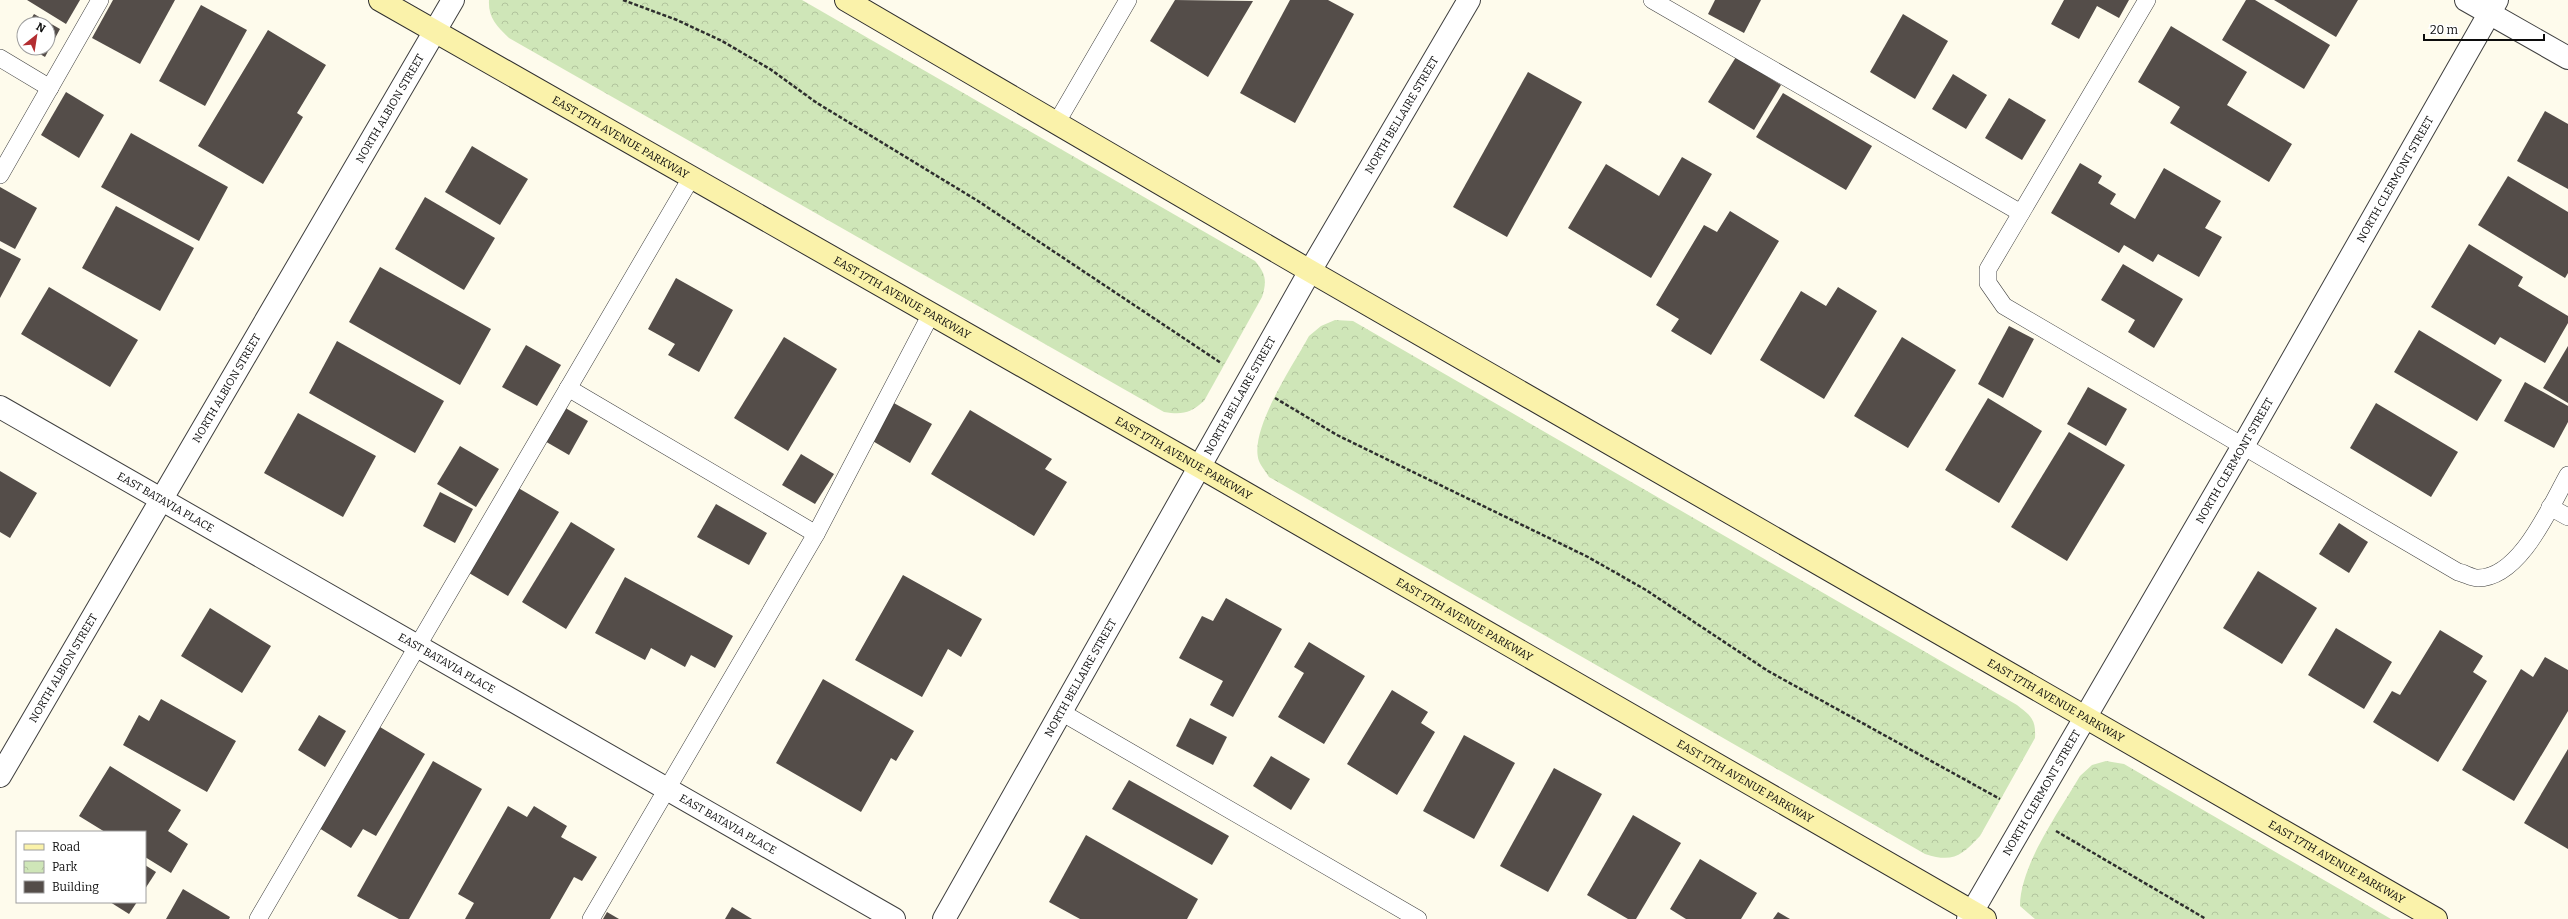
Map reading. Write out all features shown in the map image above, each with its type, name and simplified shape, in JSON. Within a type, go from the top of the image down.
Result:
[{"type":"main road","name":"EAST 17TH AVENUE PARKWAY","points":[[380,0],[1200,467],[1975,916]]},
{"type":"main road","name":"EAST 17TH AVENUE PARKWAY","points":[[846,0],[1310,271],[2087,716],[2436,919]]},
{"type":"street","name":"NORTH ALBION STREET","points":[[0,776],[163,501],[453,0]]},
{"type":"street","name":"NORTH BELLAIRE STREET","points":[[944,919],[1310,271],[1469,0]]},
{"type":"street","points":[[2466,0],[2493,6],[2568,58]]},
{"type":"street","name":"NORTH CLERMONT STREET","points":[[1975,916],[2030,816],[2243,446],[2493,6]]},
{"type":"street","name":"EAST BATAVIA PLACE","points":[[0,407],[894,919]]},
{"type":"lane","points":[[0,175],[100,0]]},
{"type":"lane","points":[[1057,122],[1128,0]]},
{"type":"lane","points":[[1652,0],[2021,213]]},
{"type":"lane","points":[[2147,0],[1988,269],[1988,282],[2004,306],[2458,572],[2478,578],[2497,574],[2511,564],[2526,547],[2568,475]]},
{"type":"lane","points":[[0,58],[50,88]]},
{"type":"lane","points":[[258,919],[416,646],[691,178]]},
{"type":"lane","points":[[591,919],[668,790],[816,534],[931,314]]},
{"type":"lane","points":[[568,388],[816,534]]},
{"type":"lane","points":[[2550,507],[2568,517]]},
{"type":"lane","points":[[1061,712],[1418,919]]},
{"type":"path","points":[[624,0],[677,20],[722,41],[770,69],[817,103],[978,201],[1197,346],[1248,382],[1337,435],[1588,558],[1646,590],[1768,671],[2030,816],[2206,919]]},
{"type":"green space","points":[[489,0],[802,0],[1255,261],[1263,274],[1265,282],[1262,297],[1204,401],[1190,411],[1181,413],[1164,412],[509,38],[500,29],[491,16]]},
{"type":"green space","points":[[1335,320],[1353,321],[2022,709],[2032,718],[2035,726],[2035,738],[1980,836],[1962,853],[1950,858],[1935,857],[1925,854],[1269,477],[1259,461],[1257,448],[1266,416],[1274,398],[1309,336],[1321,326]]},
{"type":"green space","points":[[2106,761],[2124,764],[2391,919],[2035,919],[2020,906],[2026,873],[2033,856],[2080,776],[2092,765]]},
{"type":"building","points":[[27,0],[80,0],[66,24],[56,18],[56,16],[53,16]]},
{"type":"building","points":[[113,0],[175,0],[140,64],[92,38]]},
{"type":"building","points":[[1175,0],[1253,1],[1208,77],[1150,41]]},
{"type":"building","points":[[1290,0],[1328,0],[1354,14],[1295,123],[1240,93]]},
{"type":"building","points":[[1715,0],[1761,0],[1744,33],[1708,14]]},
{"type":"building","points":[[2064,0],[2129,0],[2119,18],[2097,6],[2079,39],[2051,24]]},
{"type":"building","points":[[2246,0],[2255,0],[2330,45],[2304,89],[2222,40]]},
{"type":"building","points":[[2274,0],[2358,0],[2336,37]]},
{"type":"building","points":[[201,5],[247,30],[205,106],[159,81]]},
{"type":"building","points":[[1903,14],[1948,41],[1915,99],[1870,72]]},
{"type":"building","points":[[2171,26],[2247,72],[2227,105],[2292,144],[2269,182],[2170,123],[2180,107],[2138,82]]},
{"type":"building","points":[[56,27],[60,29],[56,36]]},
{"type":"building","points":[[268,30],[326,65],[297,113],[303,117],[263,184],[198,146]]},
{"type":"building","points":[[1736,57],[1781,85],[1754,130],[1708,102]]},
{"type":"building","points":[[1528,72],[1582,102],[1507,237],[1453,207]]},
{"type":"building","points":[[1953,74],[1987,95],[1966,129],[1932,109]]},
{"type":"building","points":[[66,92],[104,115],[79,158],[41,135]]},
{"type":"building","points":[[1783,93],[1872,146],[1846,190],[1756,137]]},
{"type":"building","points":[[2009,98],[2046,120],[2022,160],[1985,138]]},
{"type":"building","points":[[2545,111],[2568,124],[2568,189],[2517,161]]},
{"type":"building","points":[[131,133],[228,187],[199,241],[101,187]]},
{"type":"building","points":[[472,146],[528,179],[500,225],[445,192]]},
{"type":"building","points":[[1682,157],[1712,174],[1651,278],[1568,228],[1606,164],[1659,196]]},
{"type":"building","points":[[2080,163],[2102,176],[2098,183],[2116,194],[2110,204],[2135,219],[2164,168],[2221,201],[2205,228],[2222,237],[2199,277],[2158,254],[2153,262],[2124,245],[2119,253],[2051,213]]},
{"type":"building","points":[[2508,176],[2568,212],[2568,273],[2565,278],[2478,225]]},
{"type":"building","points":[[0,187],[37,208],[15,249],[0,241]]},
{"type":"building","points":[[425,197],[495,238],[464,290],[395,249]]},
{"type":"building","points":[[116,206],[194,248],[160,311],[82,268]]},
{"type":"building","points":[[1730,211],[1779,241],[1711,355],[1671,331],[1679,319],[1656,305],[1704,225],[1717,232]]},
{"type":"building","points":[[2469,244],[2523,277],[2518,286],[2568,316],[2568,323],[2545,363],[2500,337],[2495,345],[2431,307]]},
{"type":"building","points":[[0,248],[21,259],[0,298]]},
{"type":"building","points":[[2123,264],[2183,299],[2154,348],[2128,332],[2135,320],[2101,300]]},
{"type":"building","points":[[380,267],[491,329],[460,385],[349,322]]},
{"type":"building","points":[[676,278],[733,310],[699,372],[668,355],[675,344],[648,329]]},
{"type":"building","points":[[49,287],[138,340],[110,387],[21,334]]},
{"type":"building","points":[[1838,287],[1877,311],[1824,399],[1760,360],[1801,291],[1826,306]]},
{"type":"building","points":[[2009,326],[2034,339],[2003,398],[1978,384]]},
{"type":"building","points":[[2419,330],[2502,380],[2477,421],[2394,372]]},
{"type":"building","points":[[784,337],[837,369],[788,451],[734,418]]},
{"type":"building","points":[[1902,337],[1956,370],[1908,448],[1854,416]]},
{"type":"building","points":[[337,341],[444,401],[415,453],[309,393]]},
{"type":"building","points":[[526,345],[561,365],[537,406],[502,387]]},
{"type":"building","points":[[2568,346],[2568,403],[2543,388]]},
{"type":"building","points":[[2525,382],[2568,406],[2568,422],[2554,448],[2504,421]]},
{"type":"building","points":[[2088,387],[2127,409],[2106,446],[2067,424]]},
{"type":"building","points":[[1988,398],[2042,431],[1999,503],[1945,470]]},
{"type":"building","points":[[892,402],[932,424],[910,463],[871,440]]},
{"type":"building","points":[[2376,403],[2458,452],[2431,497],[2350,448]]},
{"type":"building","points":[[562,406],[588,421],[569,455],[543,440]]},
{"type":"building","points":[[970,410],[1052,459],[1045,469],[1067,482],[1034,536],[931,474]]},
{"type":"building","points":[[298,413],[376,456],[343,517],[264,473]]},
{"type":"building","points":[[2069,432],[2125,465],[2067,561],[2011,527]]},
{"type":"building","points":[[460,446],[499,469],[476,507],[437,484]]},
{"type":"building","points":[[801,454],[834,474],[815,504],[782,485]]},
{"type":"building","points":[[0,471],[37,493],[10,538],[0,532]]},
{"type":"building","points":[[515,486],[559,512],[508,596],[464,570]]},
{"type":"building","points":[[440,492],[473,509],[455,543],[423,526]]},
{"type":"building","points":[[716,504],[767,533],[749,565],[697,537]]},
{"type":"building","points":[[571,522],[615,549],[566,629],[522,602]]},
{"type":"building","points":[[2339,523],[2368,542],[2349,573],[2319,554]]},
{"type":"building","points":[[2258,571],[2317,608],[2282,664],[2223,628]]},
{"type":"building","points":[[903,575],[982,619],[961,657],[948,649],[922,697],[855,660]]},
{"type":"building","points":[[625,577],[733,636],[715,668],[691,655],[685,667],[651,648],[645,660],[595,633]]},
{"type":"building","points":[[1226,598],[1282,629],[1233,717],[1210,705],[1223,681],[1179,658],[1202,616],[1213,621]]},
{"type":"building","points":[[210,608],[271,646],[242,693],[181,656]]},
{"type":"building","points":[[2336,628],[2392,662],[2364,709],[2308,675]]},
{"type":"building","points":[[2440,630],[2483,656],[2473,672],[2487,681],[2438,762],[2373,722],[2392,691],[2400,695]]},
{"type":"building","points":[[1309,642],[1365,676],[1324,744],[1278,717],[1304,673],[1294,667]]},
{"type":"building","points":[[2545,657],[2568,670],[2568,711],[2514,801],[2462,770],[2521,669],[2533,677]]},
{"type":"building","points":[[823,679],[914,731],[896,761],[891,758],[861,812],[776,763]]},
{"type":"building","points":[[1392,690],[1428,712],[1421,723],[1435,732],[1397,795],[1347,764]]},
{"type":"building","points":[[161,699],[236,741],[207,792],[123,745],[139,715],[149,721]]},
{"type":"building","points":[[319,715],[346,731],[325,767],[298,750]]},
{"type":"building","points":[[1190,718],[1227,737],[1213,765],[1176,746]]},
{"type":"building","points":[[380,727],[425,754],[376,836],[363,829],[351,848],[319,828]]},
{"type":"building","points":[[1464,735],[1515,763],[1474,839],[1423,811]]},
{"type":"building","points":[[2568,749],[2568,849],[2524,823]]},
{"type":"building","points":[[1271,756],[1310,779],[1291,810],[1253,786]]},
{"type":"building","points":[[433,761],[482,789],[409,919],[399,919],[357,896]]},
{"type":"building","points":[[110,766],[181,810],[168,831],[188,844],[171,873],[146,858],[146,831],[103,831],[79,816]]},
{"type":"building","points":[[1554,768],[1602,794],[1548,892],[1500,866]]},
{"type":"building","points":[[1129,780],[1229,836],[1212,865],[1112,809]]},
{"type":"building","points":[[508,806],[527,817],[534,806],[567,826],[561,837],[597,857],[582,881],[574,877],[550,919],[465,919],[474,903],[458,894]]},
{"type":"building","points":[[1633,815],[1681,843],[1636,919],[1628,919],[1587,895]]},
{"type":"building","points":[[1086,835],[1198,899],[1187,919],[1080,919],[1049,902]]},
{"type":"building","points":[[1700,859],[1757,893],[1741,919],[1686,919],[1670,909]]},
{"type":"building","points":[[146,866],[156,872],[146,887]]},
{"type":"building","points":[[183,889],[230,917],[229,919],[166,919]]},
{"type":"building","points":[[112,903],[136,903],[129,914]]},
{"type":"building","points":[[732,907],[752,919],[725,919]]},
{"type":"building","points":[[607,912],[619,919],[603,919]]},
{"type":"building","points":[[1778,912],[1790,919],[1773,919]]}]
